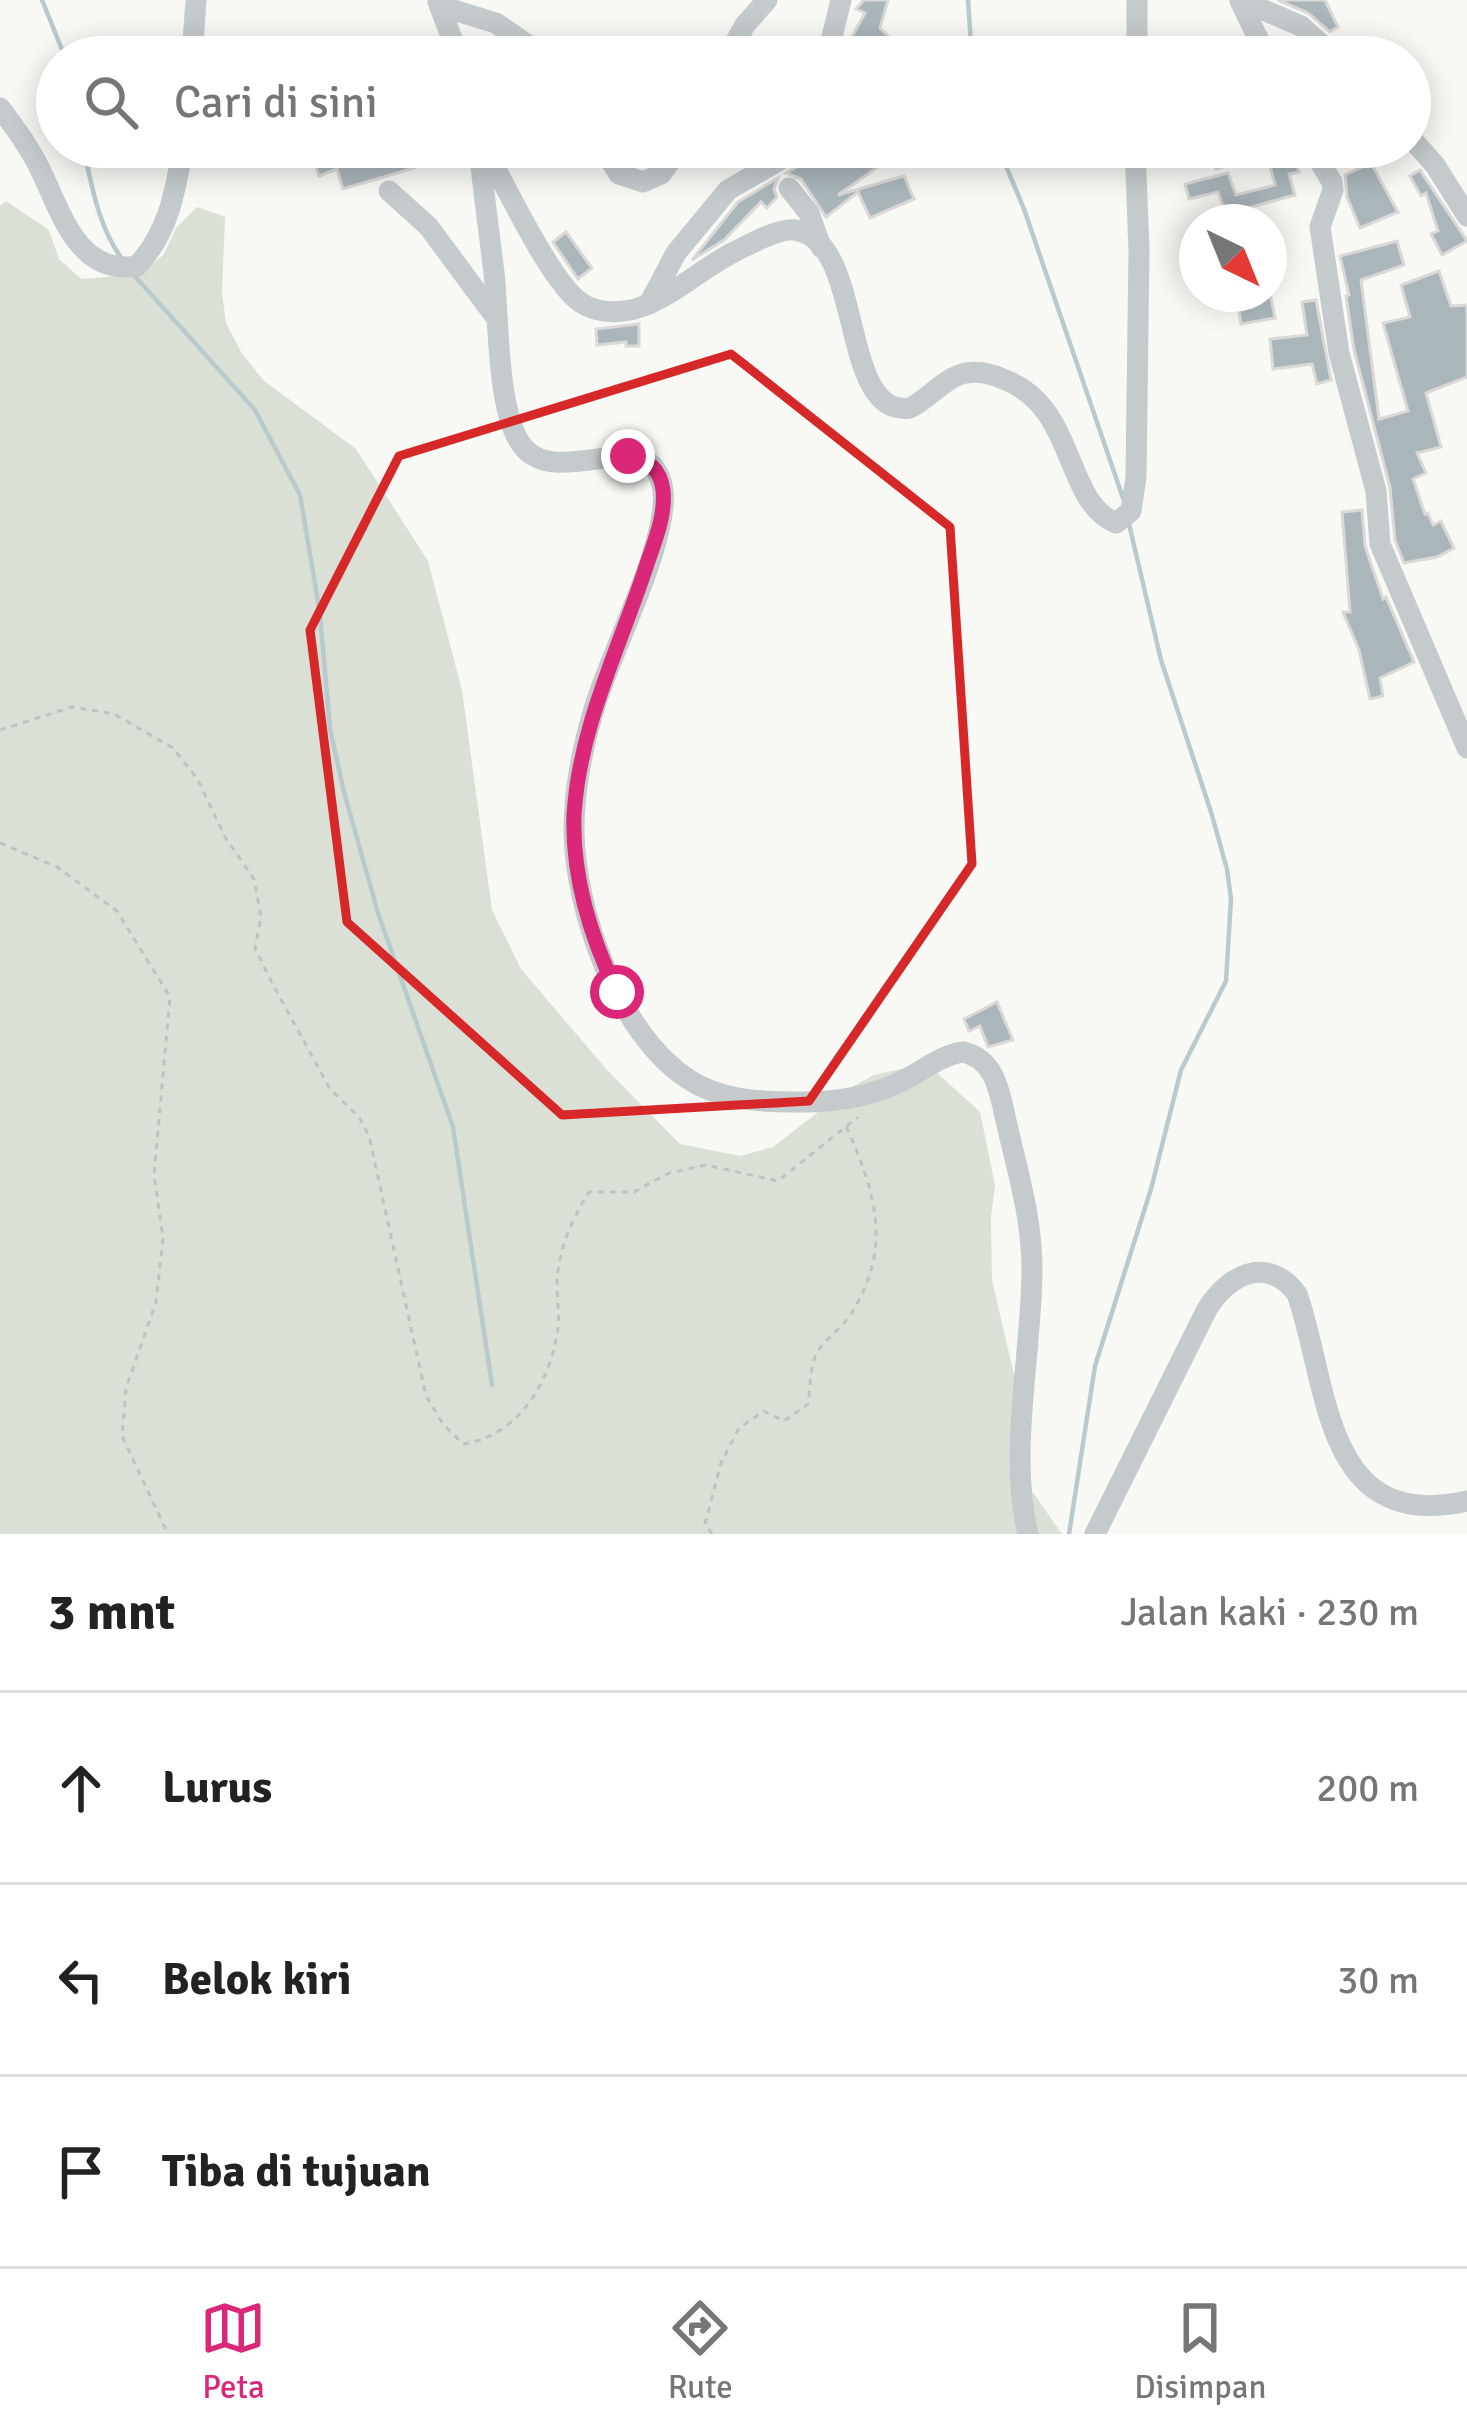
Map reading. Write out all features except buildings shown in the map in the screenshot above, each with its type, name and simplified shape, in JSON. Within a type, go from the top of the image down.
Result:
[{"type":"street","points":[[193,36],[196,0]]},
{"type":"street","points":[[739,36],[767,0]]},
{"type":"street","points":[[832,36],[841,0]]},
{"type":"street","points":[[1137,36],[1138,0]]},
{"type":"street","points":[[1240,1],[1257,36]]},
{"type":"street","points":[[1240,1],[1300,26],[1311,36]]},
{"type":"street","points":[[439,3],[451,36]]},
{"type":"street","points":[[439,3],[496,23],[514,36]]},
{"type":"street","points":[[0,108],[36,163]]},
{"type":"street","points":[[1431,160],[1467,216]]},
{"type":"street","points":[[38,168],[73,238],[89,254],[127,268],[161,234],[178,168]]},
{"type":"street","points":[[484,168],[505,400],[512,427],[525,450],[555,463],[614,456],[642,459],[653,465],[664,494],[652,548],[594,707],[574,811],[581,884],[604,966],[633,1019],[670,1064],[688,1079],[734,1097],[796,1102],[863,1096],[963,1052],[988,1065],[1000,1095],[1030,1236],[1023,1440],[1023,1508],[1028,1534]]},
{"type":"street","points":[[494,168],[572,294],[580,302],[608,311],[649,304],[724,257],[786,231],[803,233],[821,248]]},
{"type":"street","points":[[615,168],[643,182],[665,168]]},
{"type":"street","points":[[649,304],[676,253],[728,190],[766,168]]},
{"type":"street","points":[[789,188],[808,213],[839,282],[865,371],[884,403],[899,410],[910,408],[968,373],[1014,382],[1034,398],[1061,432],[1098,510],[1111,522],[1122,522],[1134,504],[1136,477],[1136,168]]},
{"type":"street","points":[[1324,168],[1333,190],[1320,227],[1339,352],[1376,491],[1380,544],[1467,748]]},
{"type":"street","points":[[389,191],[428,226],[497,320]]},
{"type":"street","points":[[1095,1534],[1170,1376],[1215,1296],[1250,1271],[1281,1277],[1297,1294],[1333,1437],[1366,1489],[1414,1513],[1467,1501]]},
{"type":"path","points":[[0,730],[72,707],[114,714],[173,748],[197,780],[225,838],[254,879],[262,917],[256,948],[271,981],[331,1090],[359,1117],[369,1136],[426,1396],[443,1424],[463,1444],[488,1441],[528,1408],[547,1368],[558,1328],[557,1272],[572,1218],[589,1192],[634,1192],[668,1173],[706,1165],[778,1181],[861,1114]]},
{"type":"path","points":[[0,843],[56,867],[117,911],[170,997],[154,1175],[163,1238],[156,1302],[126,1388],[122,1436],[168,1534]]},
{"type":"path","points":[[712,1534],[705,1524],[721,1463],[739,1428],[764,1411],[784,1421],[808,1404],[815,1354],[849,1318],[872,1275],[878,1232],[869,1179],[846,1126]]},
{"type":"highlighted area","points":[[731,354],[950,527],[972,864],[809,1101],[562,1115],[347,922],[310,630],[399,456]]},
{"type":"shaded area","points":[[6,201],[49,230],[59,259],[81,279],[142,274],[164,254],[176,228],[197,207],[225,217],[222,293],[226,323],[241,352],[263,380],[356,449],[428,561],[462,690],[492,910],[521,969],[607,1070],[680,1144],[740,1156],[773,1147],[848,1089],[874,1075],[906,1068],[936,1072],[980,1112],[995,1185],[992,1280],[1019,1396],[1027,1484],[1062,1534],[0,1534],[0,206]]},
{"type":"waterway","points":[[42,0],[57,36]]},
{"type":"waterway","points":[[968,0],[971,36]]},
{"type":"waterway","points":[[88,168],[101,219],[122,259]]},
{"type":"waterway","points":[[1007,168],[1124,501]]},
{"type":"waterway","points":[[132,273],[255,410],[300,495],[320,614],[330,729],[378,913],[453,1127],[492,1385]]},
{"type":"waterway","points":[[1069,1534],[1095,1366],[1151,1189],[1181,1070],[1226,981],[1231,899],[1211,812],[1161,660],[1129,524]]},
{"type":"route","points":[[617,992],[593,935],[577,863],[574,811],[594,707],[662,514],[660,476],[653,465],[628,456]]}]
